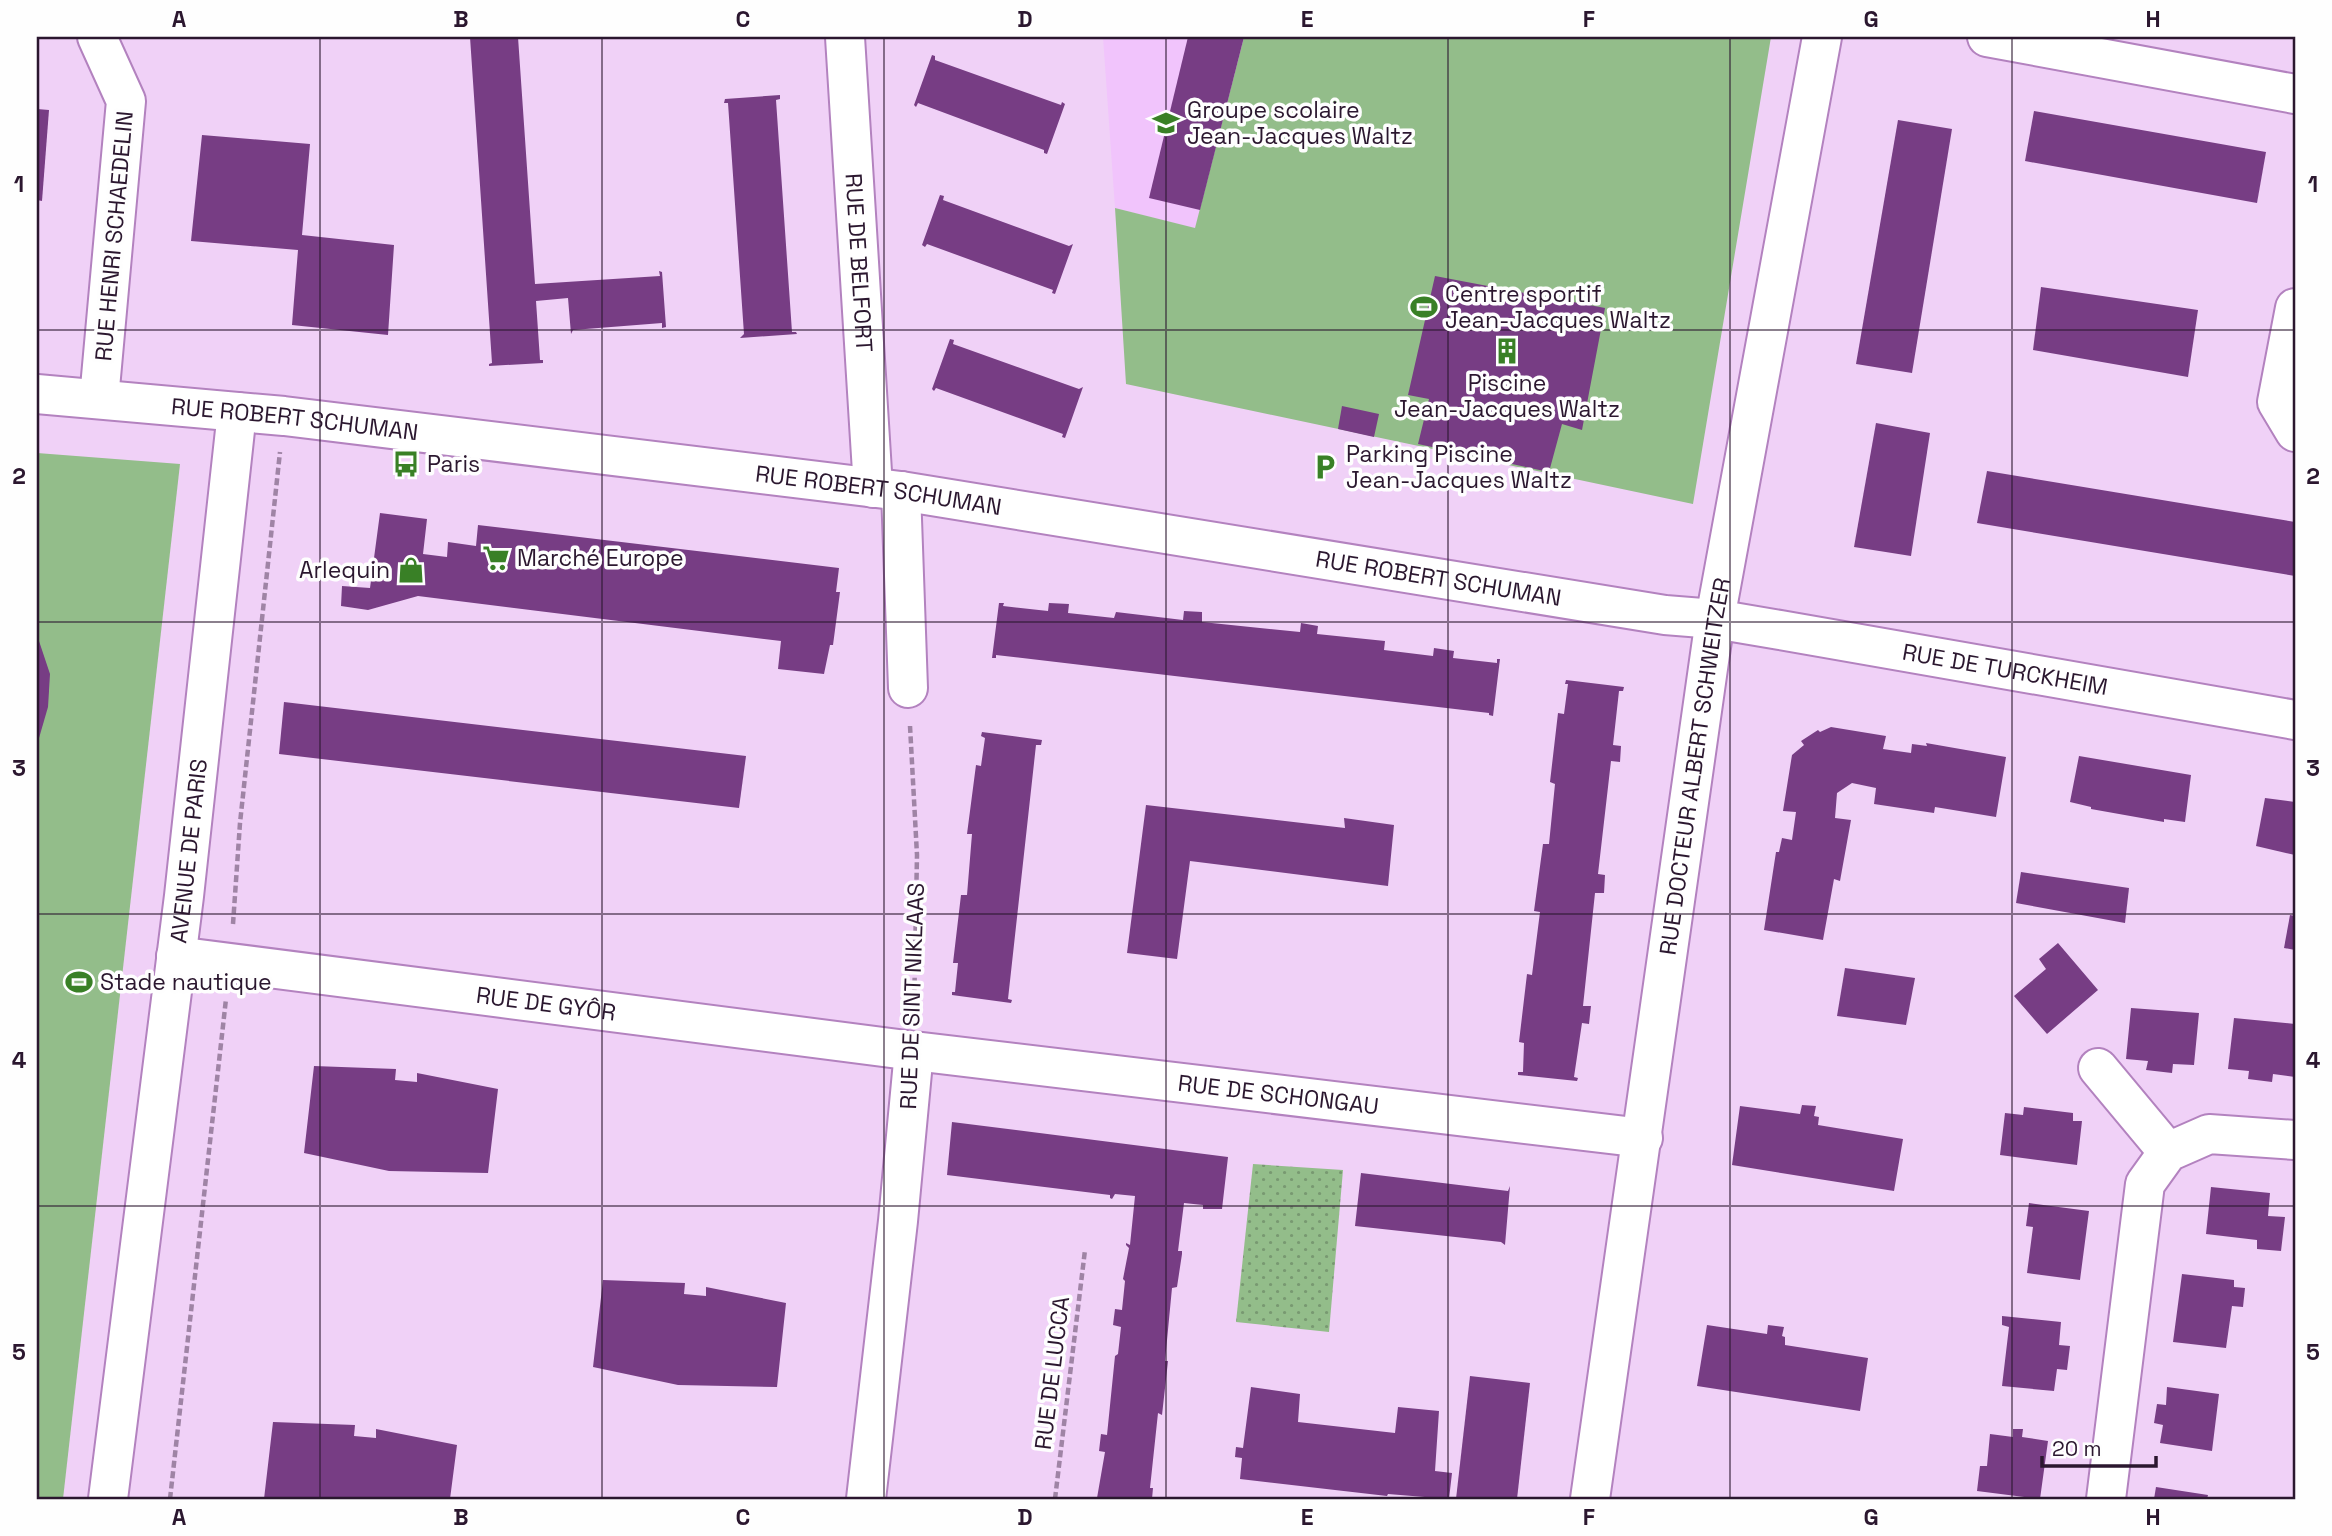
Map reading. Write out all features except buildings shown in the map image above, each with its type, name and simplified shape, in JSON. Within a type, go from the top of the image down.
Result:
[{"type":"street","name":"RUE HENRI SCHAEDELIN","points":[[97,37],[126,101],[99,399]]},
{"type":"street","name":"RUE DE BELFORT","points":[[845,37],[887,489]]},
{"type":"street","name":"RUE DOCTEUR ALBERT SCHWEITZER","points":[[1590,1499],[1716,619],[1822,37]]},
{"type":"street","points":[[1987,37],[2295,94]]},
{"type":"street","points":[[2295,308],[2277,402],[2295,432]]},
{"type":"street","name":"RUE ROBERT SCHUMAN","points":[[37,394],[284,416],[887,489],[1665,615],[1716,619]]},
{"type":"street","name":"AVENUE DE PARIS","points":[[108,1499],[176,956],[237,412]]},
{"type":"street","points":[[887,489],[908,688]]},
{"type":"street","name":"RUE DE TURCKHEIM","points":[[1716,619],[2295,720]]},
{"type":"street","name":"RUE DE GYÔR","points":[[176,956],[914,1051]]},
{"type":"street","name":"RUE DE SCHONGAU","points":[[914,1051],[1643,1138]]},
{"type":"street","name":"RUE DE SINT NIKLAAS","points":[[866,1499],[898,1222],[914,1051]]},
{"type":"street","points":[[2098,1068],[2168,1152]]},
{"type":"street","points":[[2106,1499],[2145,1184],[2168,1152],[2209,1134],[2295,1140]]},
{"type":"path","name":"AVENUE DE PARIS","points":[[170,1499],[230,963],[240,823],[284,416]]},
{"type":"path","name":"RUE DE SINT NIKLAAS","points":[[908,688],[916,855],[914,1051]]},
{"type":"path","name":"RUE DE LUCCA","points":[[1055,1499],[1085,1250]]},
{"type":"shaded area","name":"Groupe scolaire Jean-Jacques Waltz","points":[[1103,37],[1244,37],[1195,229],[1115,208]]},
{"type":"green space","name":"Centre sportif Jean-Jacques Waltz","points":[[1244,37],[1771,37],[1693,504],[1126,384],[1115,208],[1195,228]]},
{"type":"green space","name":"Stade nautique","points":[[37,453],[180,464],[63,1499],[37,1499]]},
{"type":"green space","points":[[1253,1164],[1343,1170],[1329,1332],[1236,1322]]},
{"type":"place","name":"Groupe scolaire Jean-Jacques Waltz","points":[[1166,123]]},
{"type":"place","name":"Centre sportif Jean-Jacques Waltz","points":[[1424,307]]},
{"type":"place","name":"Piscine Jean-Jacques Waltz","points":[[1507,351]]},
{"type":"place","name":"Paris","points":[[406,464]]},
{"type":"place","name":"Parking Piscine Jean-Jacques Waltz","points":[[1325,467]]},
{"type":"place","name":"Marché Europe","points":[[496,558]]},
{"type":"place","name":"Arlequin","points":[[411,570]]},
{"type":"place","name":"Stade nautique","points":[[79,982]]}]
